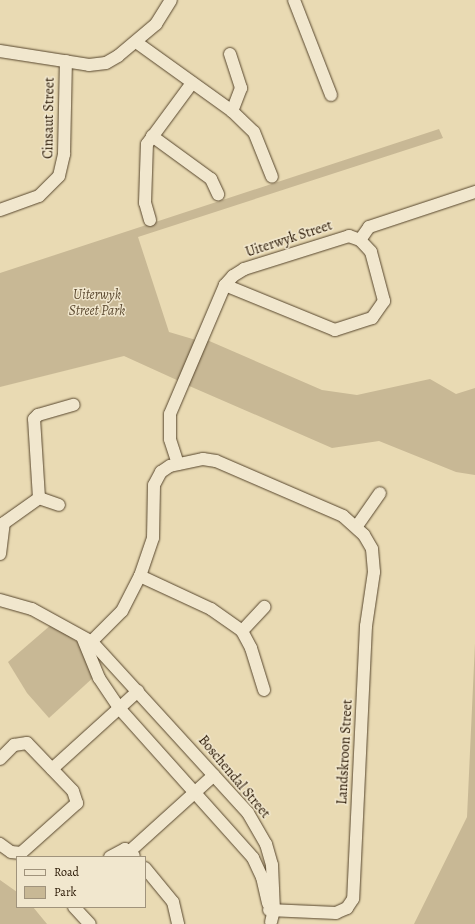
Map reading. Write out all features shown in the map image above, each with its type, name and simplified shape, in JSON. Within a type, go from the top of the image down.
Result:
[{"type":"street","points":[[0,51],[66,61],[106,63],[136,42],[160,20],[171,0]]},
{"type":"street","points":[[294,0],[331,95]]},
{"type":"street","points":[[136,42],[232,111],[258,139],[272,177]]},
{"type":"street","points":[[230,54],[241,88],[232,111]]},
{"type":"street","name":"Cinsaut Street","points":[[0,210],[39,196],[59,176],[64,154],[66,61]]},
{"type":"street","points":[[150,220],[145,202],[146,154],[152,136],[192,83]]},
{"type":"street","points":[[152,136],[211,178],[218,194]]},
{"type":"street","points":[[225,285],[325,328],[341,329],[367,321],[380,310],[384,296],[371,252],[360,240],[369,227],[475,192]]},
{"type":"street","name":"Uiterwyk Street","points":[[178,464],[170,439],[170,414],[225,285],[244,269],[339,238],[360,240]]},
{"type":"street","points":[[40,498],[34,419],[38,415],[74,405]]},
{"type":"street","name":"Landskroon Street","points":[[86,641],[122,611],[140,576],[153,538],[155,481],[165,468],[203,459],[216,461],[343,516],[357,526],[368,542],[374,564],[366,626],[353,899],[347,908],[336,913],[271,917]]},
{"type":"street","points":[[357,526],[380,493]]},
{"type":"street","points":[[40,498],[59,505]]},
{"type":"street","points":[[0,554],[2,521],[40,498]]},
{"type":"street","points":[[140,576],[211,609],[242,631],[252,648],[264,690]]},
{"type":"street","name":"Boschendal Street","points":[[0,600],[32,609],[86,641],[138,691],[248,813],[266,844],[273,875],[271,917]]},
{"type":"street","points":[[242,631],[264,607]]},
{"type":"street","points":[[86,641],[99,678],[119,708],[253,858],[264,882],[271,917]]},
{"type":"street","points":[[52,769],[138,691]]},
{"type":"street","points":[[0,759],[14,746],[23,742],[73,791],[76,807],[21,853],[11,852],[0,844]]},
{"type":"street","points":[[112,856],[121,850],[132,854],[214,775]]},
{"type":"street","points":[[146,869],[173,902],[178,924]]},
{"type":"street","points":[[75,908],[90,924]]},
{"type":"green space","name":"Uiterwyk Street Park","points":[[439,129],[443,138],[138,237],[169,332],[196,340],[179,381],[124,356],[0,387],[0,273]]},
{"type":"green space","points":[[207,340],[322,390],[357,395],[430,379],[456,394],[475,388],[475,475],[456,472],[379,441],[332,448],[187,385]]},
{"type":"green space","points":[[52,624],[80,644],[96,675],[49,718],[27,693],[8,662]]},
{"type":"green space","points":[[475,643],[475,924],[414,924],[467,817]]},
{"type":"green space","points":[[0,880],[16,891],[16,908],[34,908],[47,924],[0,924]]}]
